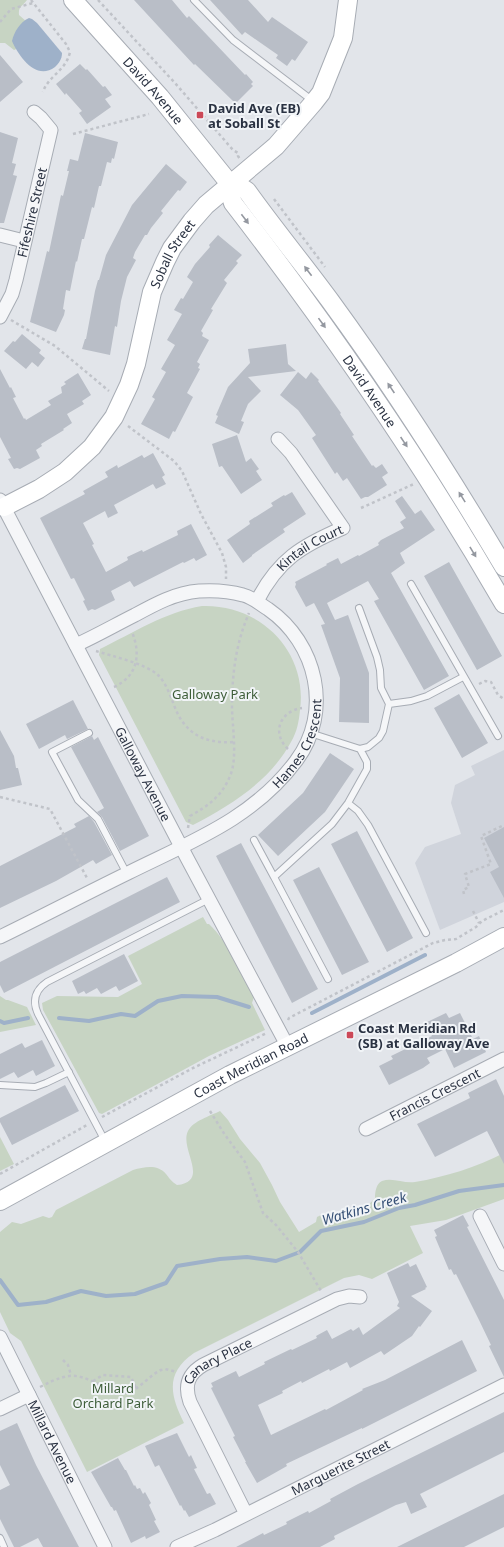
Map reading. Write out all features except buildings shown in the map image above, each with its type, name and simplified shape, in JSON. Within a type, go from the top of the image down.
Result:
[{"type":"main road","name":"David Avenue","points":[[73,0],[160,97],[230,184],[241,187],[247,191],[332,302],[432,448],[504,567]]},
{"type":"main road","name":"Soball Street","points":[[2,503],[39,489],[65,472],[92,447],[114,418],[129,385],[136,364],[152,292],[164,262],[172,248],[206,205],[276,146],[314,102],[321,92],[344,38],[348,0]]},
{"type":"main road","name":"David Avenue","points":[[230,184],[230,194],[233,203],[291,280],[375,398],[437,494],[504,604]]},
{"type":"main road","name":"Coast Meridian Road","points":[[0,1201],[184,1100],[456,963],[503,941]]},
{"type":"street","name":"Fifeshire Street","points":[[1,316],[12,294],[51,130],[34,112]]},
{"type":"street","points":[[0,235],[24,241]]},
{"type":"street","name":"Kintail Court","points":[[257,601],[270,578],[285,561],[308,545],[343,528],[292,453],[278,439]]},
{"type":"street","name":"Galloway Avenue","points":[[2,503],[181,847],[288,1047]]},
{"type":"street","name":"Hames Crescent","points":[[0,937],[181,847],[235,818],[268,793],[299,757],[307,744],[315,718],[316,691],[312,669],[307,655],[296,635],[287,624],[257,601],[243,595],[223,591],[202,591],[181,594],[162,601],[76,646]]},
{"type":"street","name":"Francis Crescent","points":[[366,1129],[504,1059]]},
{"type":"street","points":[[480,1216],[504,1264]]},
{"type":"street","name":"Canary Place","points":[[246,1514],[190,1402],[186,1387],[190,1377],[203,1365],[337,1299],[349,1296],[360,1297]]},
{"type":"street","name":"Millard Avenue","points":[[0,1336],[105,1547]]},
{"type":"street","name":"Marguerite Street","points":[[177,1547],[504,1386]]},
{"type":"street","points":[[0,1409],[29,1395]]},
{"type":"lane","points":[[194,0],[233,40],[314,102]]},
{"type":"lane","points":[[411,584],[498,736]]},
{"type":"lane","points":[[359,608],[377,657],[380,670],[381,688],[389,704],[379,738],[368,747],[360,750]]},
{"type":"lane","points":[[389,704],[411,701],[427,696],[463,677]]},
{"type":"lane","points":[[89,733],[52,752],[78,800],[98,819],[127,874]]},
{"type":"lane","points":[[274,877],[332,824],[348,802],[367,769],[367,762],[360,750],[310,733]]},
{"type":"lane","points":[[348,802],[358,811],[366,822],[426,933]]},
{"type":"lane","points":[[254,840],[328,980]]},
{"type":"lane","points":[[106,1144],[35,1007],[35,997],[40,988],[47,982],[209,899]]},
{"type":"lane","points":[[0,1085],[35,1087],[69,1072]]},
{"type":"lane","points":[[0,1538],[4,1547]]},
{"type":"path","points":[[31,0],[66,44],[70,52],[65,65],[46,86],[43,92]]},
{"type":"path","points":[[98,0],[175,82],[233,150],[238,153],[238,156]]},
{"type":"path","points":[[0,22],[11,9],[33,3]]},
{"type":"path","points":[[73,134],[149,114]]},
{"type":"path","points":[[1,316],[55,346],[109,391]]},
{"type":"path","points":[[128,426],[174,460],[180,467],[201,514],[222,553],[226,567],[226,579]]},
{"type":"path","points":[[361,508],[414,484]]},
{"type":"path","points":[[188,828],[190,816],[210,804],[224,789],[231,775],[233,760],[232,706],[235,665],[238,647],[249,613]]},
{"type":"path","points":[[114,687],[128,677],[137,658],[137,647],[132,632]]},
{"type":"path","points":[[96,651],[149,669],[159,676],[167,688],[179,718],[190,730],[209,741],[233,742]]},
{"type":"path","points":[[471,690],[485,681],[488,681],[493,684],[498,695],[504,699]]},
{"type":"path","points":[[288,749],[282,741],[279,727],[281,721],[292,710],[302,708]]},
{"type":"path","points":[[0,797],[50,809],[87,878]]},
{"type":"path","points":[[464,894],[463,890],[469,887],[465,874],[491,864],[481,836],[504,824]]},
{"type":"path","points":[[287,1022],[289,1018],[433,943],[456,939],[476,927],[479,923],[504,910]]},
{"type":"path","points":[[473,911],[479,923]]},
{"type":"path","points":[[0,1174],[193,1068],[262,1034],[266,1034]]},
{"type":"path","points":[[210,1112],[225,1136],[245,1162],[263,1213],[276,1225],[298,1252],[321,1291]]},
{"type":"path","points":[[63,1360],[68,1365],[71,1375]]},
{"type":"path","points":[[40,1386],[57,1378],[71,1375],[80,1376],[122,1394],[136,1388],[161,1370],[177,1372]]},
{"type":"path","points":[[93,1381],[103,1375],[132,1377],[136,1388]]},
{"type":"shaded area","points":[[504,750],[504,902],[440,930],[415,863],[425,847],[461,834],[451,803],[455,785],[475,775],[471,766]]},
{"type":"green space","points":[[0,0],[27,0],[20,8],[19,15],[27,22],[19,48],[14,50],[5,43],[0,43]]},
{"type":"green space","name":"Galloway Park","points":[[202,606],[223,607],[243,613],[261,622],[276,635],[288,651],[296,669],[300,689],[300,710],[293,738],[272,769],[248,791],[193,825],[186,822],[99,655],[100,649],[162,618]]},
{"type":"green space","points":[[203,917],[207,924],[209,924],[223,940],[234,959],[254,997],[252,1003],[265,1030],[209,1056],[102,1114],[99,1113],[43,1010],[42,1003],[57,996],[118,997],[142,984],[128,956]]},
{"type":"green space","points":[[0,996],[6,1000],[27,1007],[36,1025],[0,1032]]},
{"type":"green space","name":"Millard Orchard Park","points":[[220,1111],[228,1120],[240,1139],[260,1163],[280,1202],[299,1232],[316,1222],[317,1217],[321,1215],[358,1216],[375,1198],[377,1186],[382,1181],[390,1180],[411,1182],[426,1180],[461,1171],[504,1153],[504,1199],[446,1220],[410,1226],[423,1253],[372,1279],[359,1275],[344,1278],[194,1353],[178,1368],[174,1377],[173,1394],[184,1423],[87,1472],[21,1341],[10,1333],[0,1312],[0,1232],[12,1222],[21,1224],[43,1216],[49,1218],[52,1217],[56,1210],[133,1170],[151,1167],[162,1171],[172,1182],[177,1185],[187,1182],[192,1177],[193,1171],[186,1138],[188,1131],[194,1124]]},
{"type":"green space","points":[[0,1137],[14,1164],[0,1171]]},
{"type":"water","points":[[29,18],[37,23],[62,53],[58,64],[48,71],[41,71],[29,65],[19,54],[12,41],[18,28]]},
{"type":"waterway","points":[[312,1013],[425,955]]},
{"type":"waterway","points":[[59,1018],[89,1021],[121,1014],[135,1016],[158,1001],[182,996],[217,997],[249,1007]]},
{"type":"waterway","points":[[0,1021],[4,1023],[28,1018]]},
{"type":"waterway","name":"Watkins Creek","points":[[0,1280],[18,1305],[46,1302],[81,1291],[106,1296],[135,1294],[166,1283],[177,1266],[220,1259],[247,1257],[276,1261],[300,1252],[321,1231],[364,1222],[399,1208],[415,1205],[459,1191],[504,1185]]},
{"type":"place","name":"David Ave (EB) at Soball St","points":[[200,115]]},
{"type":"place","name":"Coast Meridian Rd (SB) at Galloway Ave","points":[[350,1035]]}]
